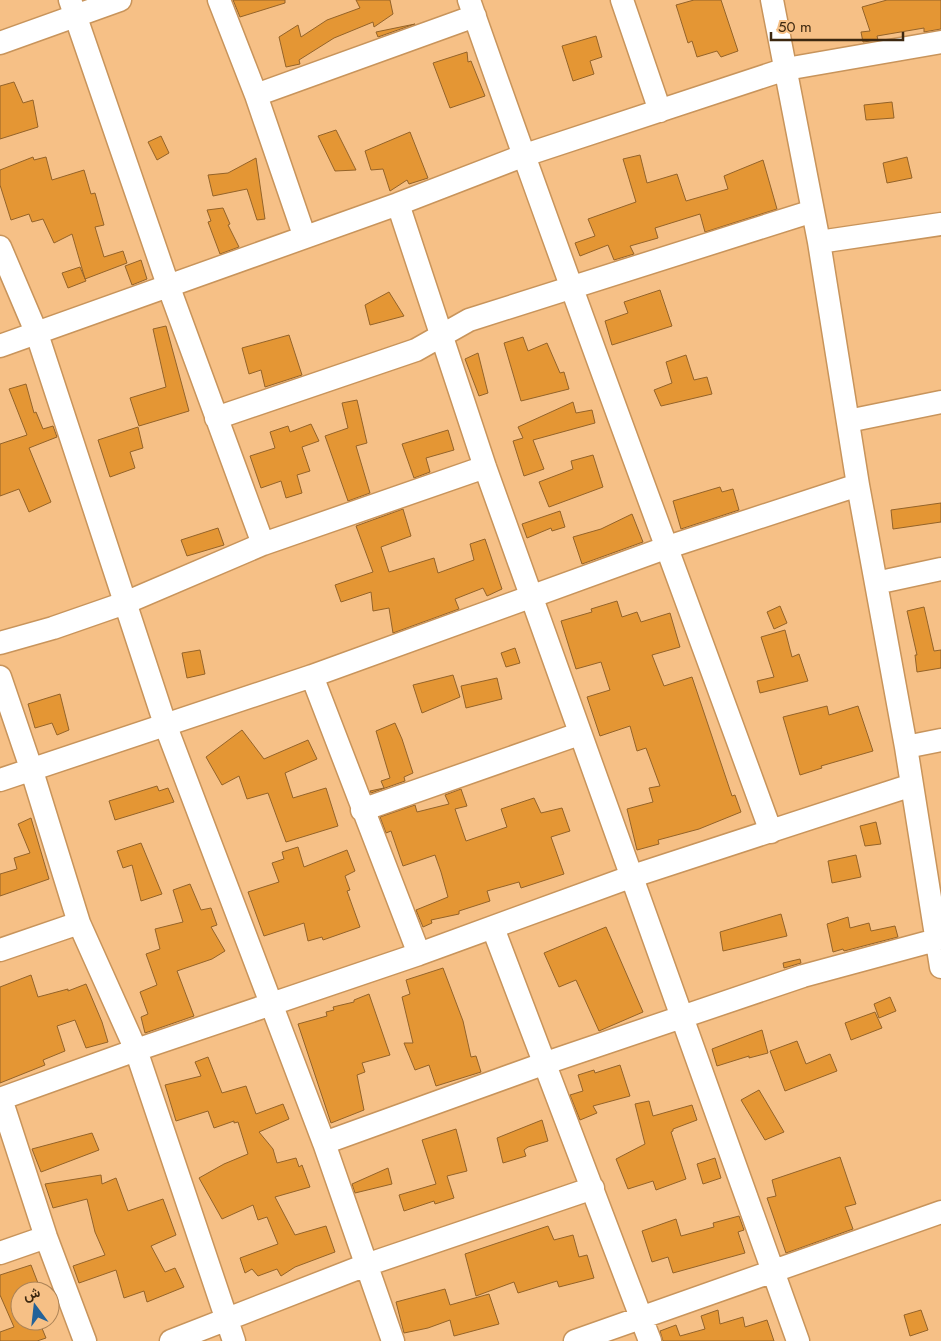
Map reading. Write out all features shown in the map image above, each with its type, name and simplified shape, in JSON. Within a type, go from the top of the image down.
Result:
[{"type":"street","points":[[0,42],[72,7],[120,0]]},
{"type":"street","points":[[219,0],[256,95],[304,235]]},
{"type":"street","points":[[622,0],[660,112]]},
{"type":"street","points":[[772,0],[819,242],[858,485],[906,747],[941,967]]},
{"type":"street","points":[[72,7],[168,285],[263,544]]},
{"type":"street","points":[[256,95],[472,8],[525,155],[570,289],[668,547],[771,832]]},
{"type":"street","points":[[0,346],[304,235],[398,204],[525,155],[786,69],[941,42]]},
{"type":"street","points":[[398,204],[485,467],[533,597],[579,734],[684,1016],[798,1341]]},
{"type":"street","points":[[216,418],[416,350],[469,320],[813,211]]},
{"type":"street","points":[[819,242],[941,224]]},
{"type":"street","points":[[0,247],[37,334],[165,724],[324,1143],[393,1341]]},
{"type":"street","points":[[848,421],[941,402]]},
{"type":"street","points":[[0,643],[53,628],[125,603],[263,544],[485,467]]},
{"type":"street","points":[[0,780],[31,768],[312,676],[668,547],[858,485]]},
{"type":"street","points":[[876,583],[941,569]]},
{"type":"street","points":[[312,676],[419,954]]},
{"type":"street","points":[[0,677],[31,768],[79,922],[136,1050],[230,1331]]},
{"type":"street","points":[[362,810],[579,734]]},
{"type":"street","points":[[906,747],[941,740]]},
{"type":"street","points":[[85,1341],[46,1236],[0,1099],[136,1050],[493,928],[633,876],[912,785]]},
{"type":"street","points":[[0,950],[79,922]]},
{"type":"street","points":[[493,928],[543,1064],[594,1188],[650,1341]]},
{"type":"street","points":[[324,1143],[543,1064],[803,976],[936,940]]},
{"type":"street","points":[[171,1341],[230,1331],[366,1266],[594,1188]]},
{"type":"street","points":[[575,1341],[941,1212]]},
{"type":"street","points":[[0,1253],[46,1236]]},
{"type":"building","points":[[233,0],[285,0],[285,3],[240,17]]},
{"type":"building","points":[[356,0],[390,0],[393,14],[374,27],[373,22],[334,38],[299,60],[300,64],[286,67],[279,37],[298,25],[301,37],[327,20],[360,8]]},
{"type":"building","points":[[694,0],[721,0],[738,51],[721,57],[717,51],[697,57],[692,41],[688,43],[676,5]]},
{"type":"building","points":[[887,0],[941,0],[941,29],[924,32],[924,28],[877,36],[878,40],[863,42],[861,32],[870,31],[862,7]]},
{"type":"building","points":[[415,24],[378,37],[376,32]]},
{"type":"building","points":[[596,36],[602,57],[590,61],[594,74],[573,81],[562,46]]},
{"type":"building","points":[[467,52],[468,62],[471,61],[485,96],[450,108],[433,63]]},
{"type":"building","points":[[14,82],[23,103],[33,100],[38,127],[0,139],[0,86]]},
{"type":"building","points":[[892,102],[894,118],[866,120],[864,105]]},
{"type":"building","points":[[336,130],[356,170],[335,171],[318,136]]},
{"type":"building","points":[[410,132],[428,178],[409,184],[407,180],[390,191],[383,169],[371,170],[365,151]]},
{"type":"building","points":[[161,136],[169,153],[157,160],[148,142]]},
{"type":"building","points":[[640,155],[647,183],[677,174],[686,201],[728,189],[724,176],[763,160],[777,209],[705,232],[700,214],[655,228],[658,238],[630,246],[634,254],[614,260],[608,245],[580,256],[575,243],[595,236],[588,219],[636,202],[623,159]]},
{"type":"building","points":[[33,157],[34,160],[46,157],[52,180],[84,170],[91,194],[95,193],[104,225],[95,227],[104,257],[123,251],[127,263],[85,279],[72,234],[54,243],[43,219],[32,222],[29,214],[11,220],[0,185],[0,170]]},
{"type":"building","points":[[907,157],[912,178],[887,183],[883,163]]},
{"type":"building","points":[[256,158],[265,219],[257,220],[247,189],[213,196],[208,175],[228,173]]},
{"type":"building","points":[[223,208],[230,224],[228,225],[239,247],[220,254],[208,222],[211,221],[207,210]]},
{"type":"building","points":[[141,260],[147,279],[132,285],[125,266]]},
{"type":"building","points":[[80,267],[86,281],[68,288],[62,273]]},
{"type":"building","points":[[660,290],[672,326],[612,345],[605,321],[628,313],[624,302]]},
{"type":"building","points":[[389,292],[404,316],[370,325],[365,305]]},
{"type":"building","points":[[166,326],[189,411],[139,426],[130,398],[166,387],[153,329]]},
{"type":"building","points":[[289,335],[302,375],[265,387],[261,370],[249,374],[242,348]]},
{"type":"building","points":[[523,337],[528,351],[547,343],[560,373],[564,372],[569,389],[521,401],[504,343]]},
{"type":"building","points":[[478,353],[488,393],[479,396],[465,359]]},
{"type":"building","points":[[686,355],[694,380],[707,377],[712,394],[661,406],[654,390],[672,383],[666,362]]},
{"type":"building","points":[[26,384],[34,413],[36,412],[43,429],[53,426],[57,437],[29,448],[51,502],[29,512],[19,489],[0,496],[0,444],[27,435],[9,389]]},
{"type":"building","points":[[357,400],[367,443],[356,446],[370,493],[348,501],[325,436],[348,428],[342,403]]},
{"type":"building","points":[[573,402],[576,413],[592,410],[595,423],[533,440],[544,469],[524,476],[513,441],[523,438],[518,427]]},
{"type":"building","points":[[311,424],[319,441],[302,447],[310,471],[297,475],[302,493],[286,498],[281,481],[261,488],[250,456],[275,448],[270,432],[288,426],[290,432]]},
{"type":"building","points":[[138,427],[143,448],[130,452],[135,468],[110,477],[98,440]]},
{"type":"building","points":[[448,430],[454,450],[426,458],[430,472],[414,478],[402,444]]},
{"type":"building","points":[[593,455],[603,487],[549,507],[539,482],[573,469],[571,461]]},
{"type":"building","points":[[720,487],[722,492],[733,489],[739,510],[681,529],[673,501]]},
{"type":"building","points":[[941,503],[941,522],[893,529],[891,510]]},
{"type":"building","points":[[403,509],[411,536],[381,547],[389,572],[434,558],[438,573],[474,560],[470,544],[485,539],[502,589],[487,596],[483,588],[455,599],[459,609],[393,633],[389,608],[373,611],[371,592],[341,602],[335,585],[373,572],[356,526]]},
{"type":"building","points":[[560,511],[565,527],[552,531],[551,528],[527,538],[522,524]]},
{"type":"building","points":[[632,514],[643,542],[582,564],[573,537],[601,529]]},
{"type":"building","points":[[218,528],[224,545],[187,556],[181,540]]},
{"type":"building","points":[[617,601],[622,617],[637,612],[641,622],[670,613],[680,647],[652,655],[664,686],[692,677],[732,796],[735,795],[741,812],[699,829],[658,840],[659,844],[637,850],[627,809],[653,802],[649,788],[660,786],[646,748],[637,751],[630,726],[600,736],[587,697],[610,690],[601,662],[576,669],[561,621],[592,612],[591,609]]},
{"type":"building","points":[[780,606],[787,623],[774,629],[767,612]]},
{"type":"building","points":[[924,607],[934,651],[941,650],[941,668],[917,672],[915,655],[917,655],[907,611]]},
{"type":"building","points":[[785,630],[792,657],[799,654],[808,681],[760,693],[757,681],[774,677],[761,637]]},
{"type":"building","points":[[515,648],[520,663],[506,667],[501,653]]},
{"type":"building","points":[[200,650],[205,674],[187,678],[182,653]]},
{"type":"building","points":[[453,675],[460,697],[422,713],[413,685]]},
{"type":"building","points":[[497,678],[502,699],[466,708],[461,686]]},
{"type":"building","points":[[60,694],[69,730],[57,735],[52,723],[35,728],[28,704]]},
{"type":"building","points":[[827,706],[829,715],[858,706],[873,751],[821,766],[822,768],[800,775],[783,717]]},
{"type":"building","points":[[395,723],[413,773],[404,777],[405,781],[371,793],[370,791],[384,788],[381,781],[390,778],[376,731]]},
{"type":"building","points":[[242,730],[264,759],[308,740],[317,759],[285,773],[293,798],[326,788],[338,826],[286,842],[268,793],[247,799],[239,776],[222,785],[206,757]]},
{"type":"building","points":[[157,786],[159,791],[168,788],[174,802],[115,820],[109,801]]},
{"type":"building","points":[[461,789],[467,806],[455,809],[466,841],[507,827],[501,809],[534,798],[541,813],[562,808],[570,831],[551,837],[564,874],[521,888],[519,882],[487,891],[490,901],[459,911],[459,914],[431,920],[432,923],[423,927],[416,910],[448,897],[435,855],[403,866],[391,831],[386,833],[380,817],[415,805],[417,812],[449,804],[445,795]]},
{"type":"building","points":[[31,818],[49,879],[0,896],[0,874],[17,869],[14,858],[30,853],[18,824]]},
{"type":"building","points":[[876,822],[881,844],[865,846],[860,826]]},
{"type":"building","points":[[141,843],[162,894],[141,901],[132,865],[123,868],[117,851]]},
{"type":"building","points":[[298,847],[304,867],[347,850],[355,871],[345,876],[350,890],[347,891],[360,927],[323,940],[322,937],[308,941],[304,923],[264,936],[248,892],[279,882],[272,863],[284,859],[282,852]]},
{"type":"building","points":[[856,855],[861,877],[832,883],[828,861]]},
{"type":"building","points":[[190,884],[201,910],[211,908],[217,925],[211,927],[225,951],[212,959],[177,971],[194,1016],[145,1033],[141,1017],[148,1014],[140,992],[157,985],[146,954],[160,949],[155,929],[183,922],[173,890]]},
{"type":"building","points":[[781,914],[787,936],[723,951],[720,932]]},
{"type":"building","points":[[848,917],[850,928],[869,923],[871,931],[895,926],[898,937],[833,952],[827,924]]},
{"type":"building","points":[[606,927],[643,1012],[599,1031],[576,980],[559,987],[544,953]]},
{"type":"building","points":[[800,959],[801,963],[784,968],[783,963]]},
{"type":"building","points":[[443,968],[463,1021],[471,1057],[476,1056],[481,1072],[436,1086],[429,1065],[415,1070],[404,1043],[413,1043],[402,997],[410,994],[406,980]]},
{"type":"building","points":[[31,975],[38,997],[68,989],[68,991],[86,984],[108,1042],[86,1048],[75,1020],[57,1026],[65,1051],[43,1060],[45,1065],[0,1083],[0,987]]},
{"type":"building","points":[[369,994],[390,1055],[362,1063],[365,1072],[357,1075],[364,1110],[331,1123],[298,1024],[327,1016],[326,1012],[334,1010],[333,1007],[354,1002],[354,1000]]},
{"type":"building","points":[[890,997],[896,1011],[879,1018],[874,1004]]},
{"type":"building","points":[[875,1012],[882,1028],[851,1040],[845,1023]]},
{"type":"building","points":[[762,1030],[768,1053],[749,1058],[749,1056],[717,1066],[712,1049]]},
{"type":"building","points":[[797,1041],[806,1064],[830,1054],[837,1071],[785,1091],[770,1051]]},
{"type":"building","points":[[208,1057],[222,1093],[246,1086],[256,1114],[283,1104],[289,1119],[259,1132],[273,1149],[277,1163],[296,1158],[299,1167],[302,1165],[310,1187],[275,1197],[295,1235],[326,1226],[335,1252],[295,1267],[281,1276],[277,1269],[258,1276],[252,1269],[245,1273],[240,1258],[278,1244],[267,1217],[258,1220],[253,1205],[222,1219],[199,1178],[224,1164],[248,1154],[238,1122],[234,1123],[234,1121],[214,1128],[208,1111],[176,1121],[165,1085],[201,1076],[195,1062]]},
{"type":"building","points":[[620,1065],[630,1096],[593,1106],[597,1113],[580,1120],[570,1095],[583,1091],[578,1075],[594,1070],[595,1073]]},
{"type":"building","points":[[759,1090],[784,1132],[765,1140],[741,1100]]},
{"type":"building","points":[[649,1101],[653,1116],[692,1105],[697,1120],[673,1129],[671,1132],[686,1179],[656,1190],[653,1181],[628,1189],[616,1159],[645,1144],[635,1104]]},
{"type":"building","points":[[542,1120],[548,1141],[528,1147],[524,1150],[526,1156],[503,1163],[497,1138]]},
{"type":"building","points":[[456,1129],[467,1171],[447,1176],[454,1198],[435,1204],[434,1201],[404,1211],[399,1195],[436,1184],[422,1140]]},
{"type":"building","points":[[92,1133],[99,1150],[41,1172],[32,1149]]},
{"type":"building","points":[[840,1157],[856,1204],[845,1207],[853,1229],[786,1253],[767,1198],[776,1196],[772,1180]]},
{"type":"building","points":[[715,1158],[721,1178],[703,1184],[697,1164]]},
{"type":"building","points":[[388,1168],[392,1184],[355,1193],[352,1184]]},
{"type":"building","points":[[101,1175],[102,1184],[116,1178],[128,1211],[163,1199],[176,1235],[151,1246],[165,1272],[175,1268],[184,1287],[147,1302],[144,1291],[124,1298],[116,1270],[79,1283],[73,1266],[105,1255],[95,1232],[87,1199],[53,1208],[45,1184]]},
{"type":"building","points":[[739,1216],[744,1230],[738,1232],[745,1253],[673,1273],[668,1257],[652,1262],[642,1231],[676,1219],[681,1236],[714,1227],[713,1223]]},
{"type":"building","points":[[548,1226],[554,1240],[573,1235],[579,1257],[587,1255],[594,1278],[559,1287],[557,1281],[518,1293],[514,1282],[476,1296],[465,1254]]},
{"type":"building","points":[[31,1265],[37,1281],[10,1281],[10,1318],[0,1295],[0,1275]]},
{"type":"building","points":[[445,1289],[450,1305],[489,1294],[499,1324],[454,1336],[450,1320],[428,1328],[404,1333],[396,1302]]},
{"type":"building","points":[[718,1310],[720,1324],[743,1317],[745,1327],[767,1320],[774,1341],[663,1341],[660,1331],[676,1325],[680,1336],[705,1329],[701,1316]]},
{"type":"building","points":[[921,1310],[928,1330],[910,1336],[904,1315]]},
{"type":"building","points":[[10,1328],[10,1331],[43,1331],[46,1338],[37,1341],[0,1341],[0,1332]]}]
